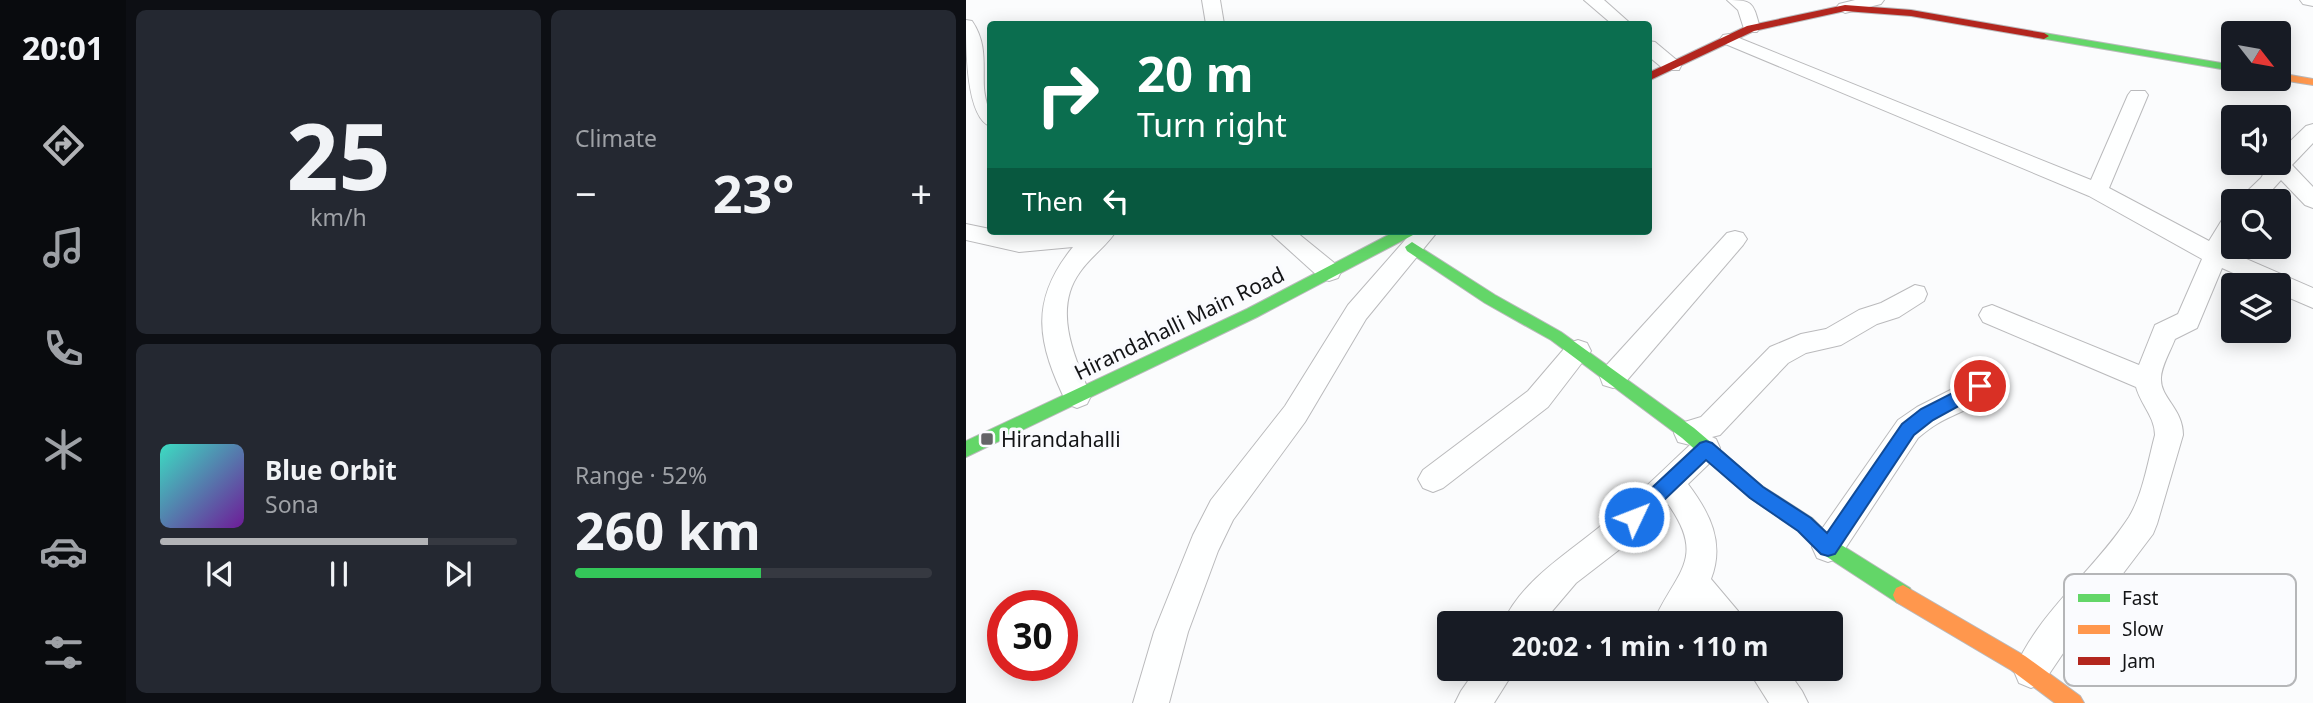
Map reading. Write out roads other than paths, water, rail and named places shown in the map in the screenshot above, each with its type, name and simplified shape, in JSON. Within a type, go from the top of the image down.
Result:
[{"type":"main road","points":[[1652,76],[1751,28],[1845,8],[1911,13],[2221,66]]},
{"type":"main road","points":[[2291,78],[2313,82]]},
{"type":"main road","points":[[1416,236],[1490,299],[1556,336],[1613,377],[1697,441],[1756,492],[1805,524],[1828,547],[2031,671],[2073,703]]},
{"type":"main road","name":"Hirandahalli Main Road","points":[[966,449],[1252,313],[1329,272],[1416,236]]},
{"type":"street","points":[[1211,0],[1214,21]]},
{"type":"street","points":[[1593,0],[1618,21]]},
{"type":"street","points":[[1736,0],[1746,8],[1751,28]]},
{"type":"street","points":[[1845,8],[1875,0]]},
{"type":"street","points":[[966,24],[974,43],[972,85],[976,106],[987,118]]},
{"type":"street","points":[[1729,39],[2097,191],[2216,256],[2313,298]]},
{"type":"street","points":[[1652,49],[1672,66]]},
{"type":"street","points":[[2097,191],[2138,96]]},
{"type":"street","points":[[2291,153],[2313,131]]},
{"type":"street","points":[[2262,189],[2273,175]]},
{"type":"street","points":[[2289,175],[2313,200]]},
{"type":"street","points":[[966,232],[1019,243],[1092,235]]},
{"type":"street","points":[[1077,396],[1056,347],[1054,313],[1057,288],[1069,268],[1100,235]]},
{"type":"street","points":[[1285,235],[1329,272]]},
{"type":"street","points":[[1151,703],[1171,632],[1204,546],[1222,510],[1295,414],[1357,312],[1416,236]]},
{"type":"street","points":[[1613,377],[1735,239]]},
{"type":"street","points":[[2103,574],[2142,524],[2157,482],[2169,421],[2152,396],[2147,380],[2164,332],[2188,321],[2221,241]]},
{"type":"street","points":[[1531,611],[1565,572],[1613,536],[1670,483],[1697,441],[1779,355],[1801,344],[1832,338],[1868,317],[1890,310],[1915,294]]},
{"type":"street","points":[[1992,315],[2147,380]]},
{"type":"street","points":[[1433,479],[1538,399],[1578,351]]},
{"type":"street","points":[[1828,547],[1908,429],[1927,415],[1980,386]]},
{"type":"street","points":[[1670,483],[1697,519],[1702,532],[1701,562],[1694,583],[1677,611]]},
{"type":"street","points":[[1694,583],[1716,611]]},
{"type":"street","points":[[2031,671],[2064,624]]},
{"type":"street","points":[[1473,703],[1490,681]]},
{"type":"street","points":[[1774,681],[1790,703]]},
{"type":"place","name":"Hirandahalli","points":[[987,439]]}]
